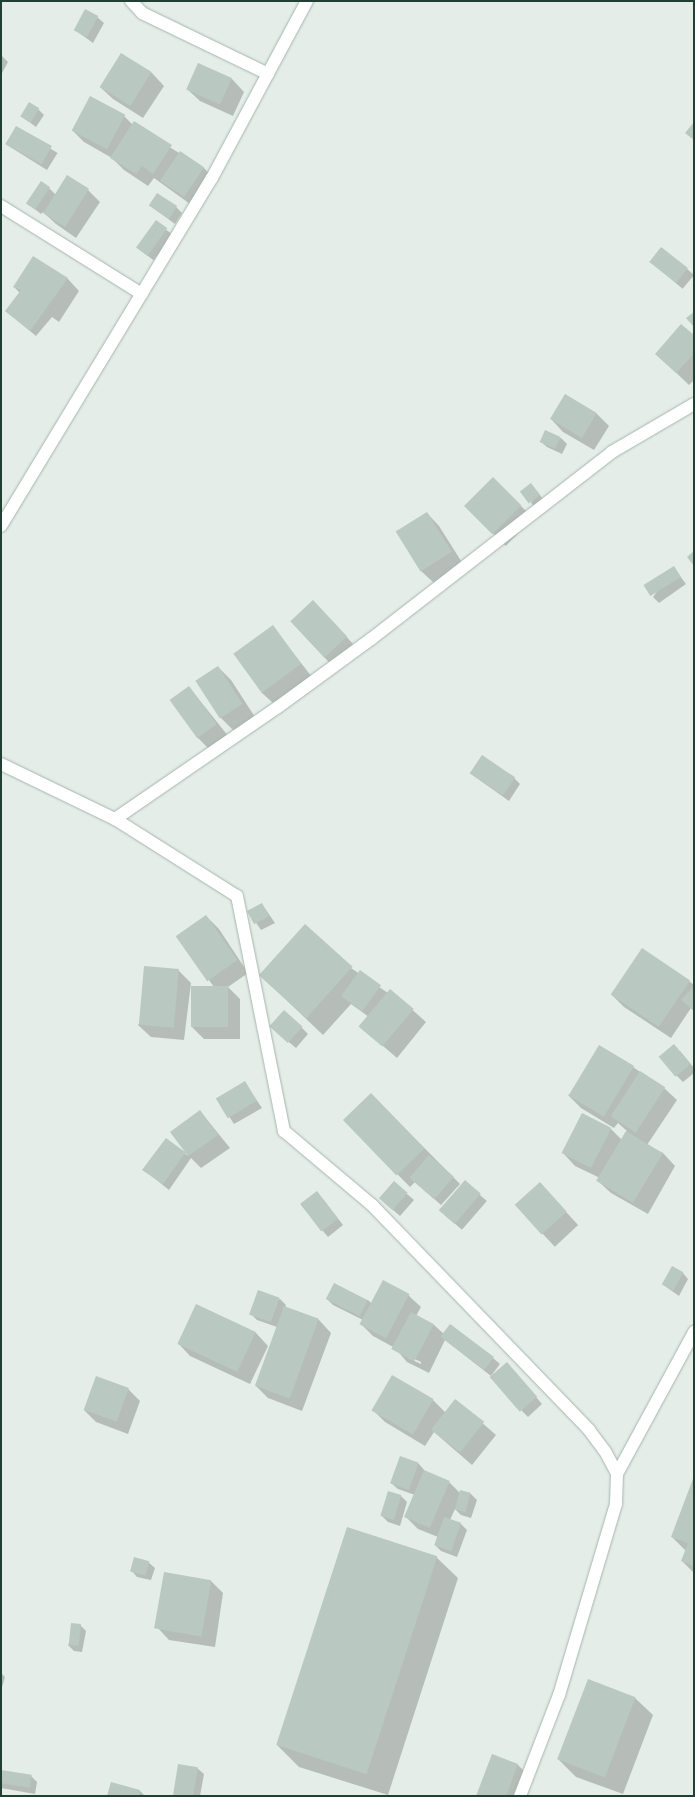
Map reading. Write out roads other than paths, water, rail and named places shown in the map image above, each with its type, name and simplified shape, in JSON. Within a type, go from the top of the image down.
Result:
[{"type":"street","points":[[131,1],[142,13],[268,74]]},
{"type":"street","points":[[1,526],[212,178],[307,1]]},
{"type":"street","points":[[1,206],[142,294]]},
{"type":"street","points":[[115,819],[278,708],[365,644],[612,452],[694,404]]},
{"type":"street","points":[[1,764],[115,819],[237,896],[284,1131],[372,1205],[589,1430],[605,1451],[617,1474]]},
{"type":"street","points":[[520,1796],[559,1695],[616,1504],[617,1474],[694,1332]]}]
